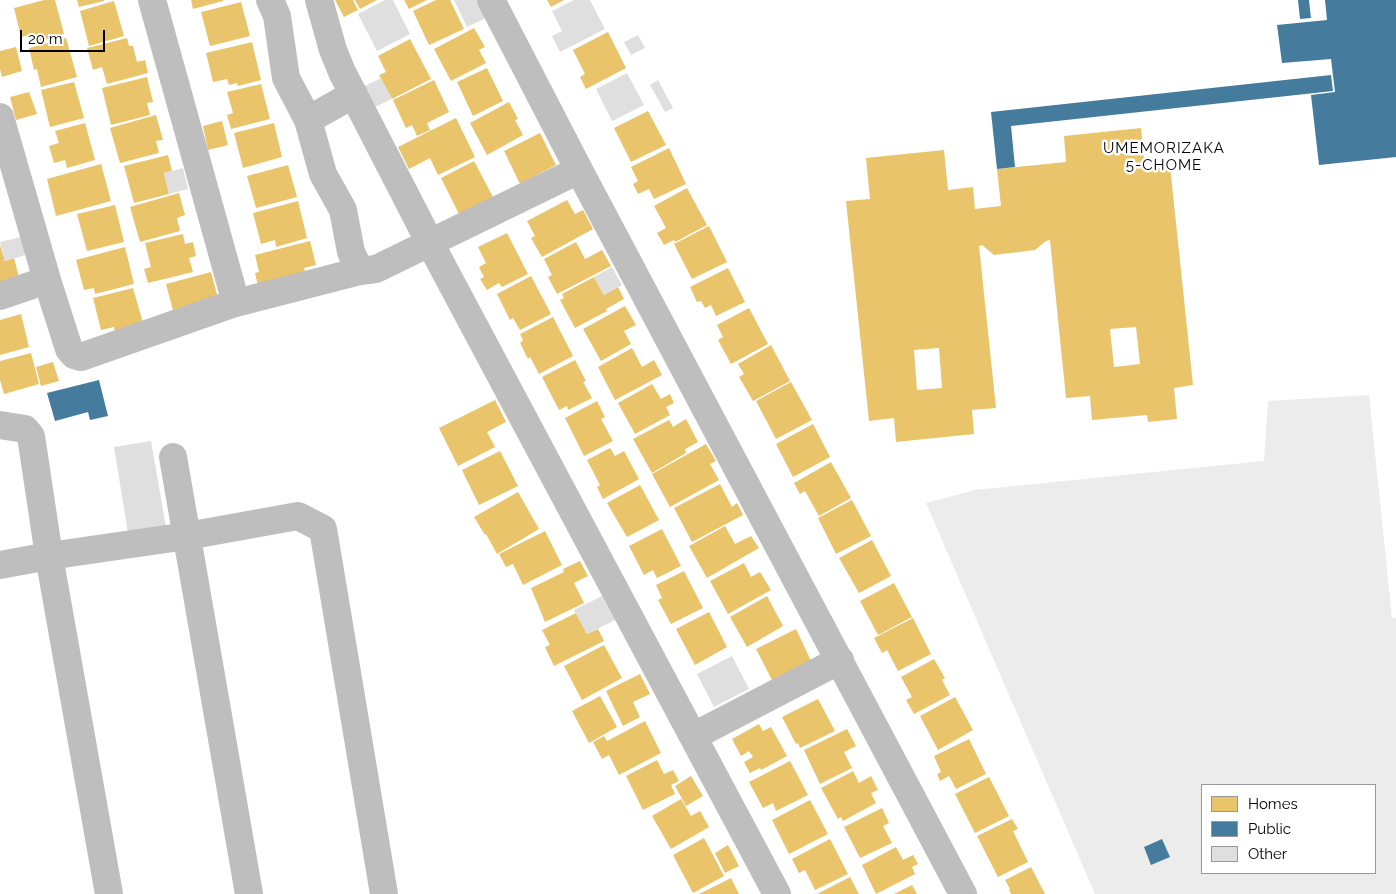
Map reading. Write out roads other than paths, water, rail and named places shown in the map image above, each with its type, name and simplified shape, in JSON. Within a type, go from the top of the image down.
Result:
[{"type":"street","points":[[152,0],[236,303]]},
{"type":"street","points":[[270,0],[277,16],[286,78],[308,120],[323,174],[343,210],[351,252],[360,271]]},
{"type":"street","points":[[319,0],[333,50],[342,72],[430,243],[777,894]]},
{"type":"street","points":[[491,0],[579,170],[963,894]]},
{"type":"street","points":[[308,120],[354,94]]},
{"type":"street","points":[[0,117],[7,168],[47,280],[68,349],[74,355],[81,357],[236,303],[360,271],[376,269],[579,170]]},
{"type":"street","points":[[0,296],[47,280]]},
{"type":"street","points":[[0,425],[25,429],[31,436],[49,556],[110,894]]},
{"type":"street","points":[[173,457],[249,894]]},
{"type":"street","points":[[0,565],[188,536],[298,516],[323,529],[384,894]]},
{"type":"street","points":[[694,736],[840,660]]},
{"type":"district","name":"UMEMORIZAKA 5-CHOME","points":[[1164,156]]}]
